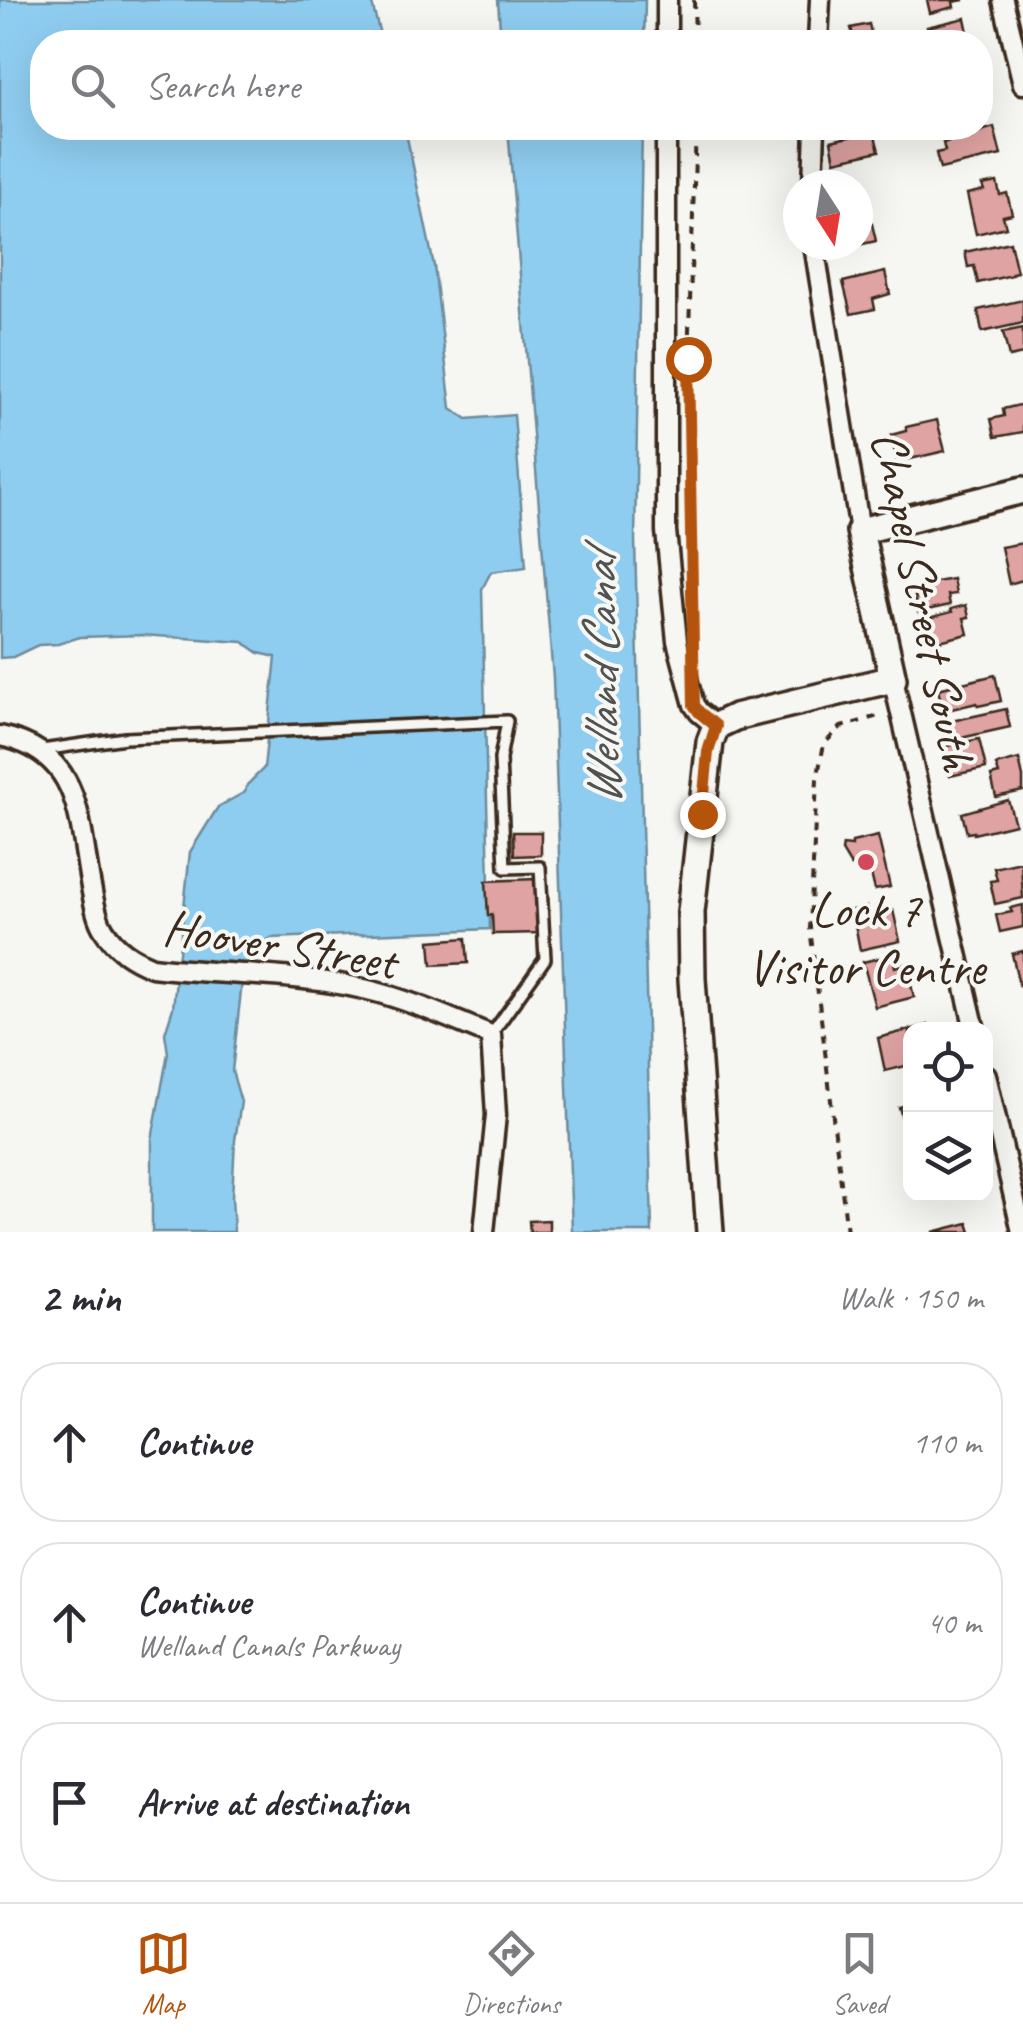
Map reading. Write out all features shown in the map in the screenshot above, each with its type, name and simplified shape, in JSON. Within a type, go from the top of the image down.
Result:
[{"type":"street","points":[[666,30],[667,0]]},
{"type":"street","points":[[819,30],[820,0]]},
{"type":"street","points":[[1003,0],[1023,84]]},
{"type":"street","points":[[666,140],[665,460],[669,576],[677,640],[694,705],[699,712],[726,722],[893,679]]},
{"type":"street","points":[[813,170],[814,140]]},
{"type":"street","name":"Chapel Street South","points":[[816,260],[860,531],[973,1022]]},
{"type":"street","points":[[860,531],[1023,490]]},
{"type":"street","points":[[710,1232],[690,943],[708,752],[726,722]]},
{"type":"street","points":[[0,736],[40,750]]},
{"type":"street","name":"Hoover Street","points":[[40,750],[58,768],[74,794],[94,906],[102,928],[116,947],[134,960],[168,969],[334,983],[367,990],[492,1035]]},
{"type":"street","points":[[484,1232],[496,1115],[492,1035]]},
{"type":"street","points":[[993,1106],[1022,1232]]},
{"type":"lane","points":[[40,750],[125,738],[508,721],[500,759],[505,868],[540,868],[545,959],[492,1035]]},
{"type":"path","points":[[694,0],[695,30]]},
{"type":"path","points":[[690,566],[688,359],[696,140]]},
{"type":"path","points":[[847,1232],[810,928],[817,779],[824,744],[842,727],[878,716],[893,679]]},
{"type":"water","points":[[0,0],[371,0],[379,30],[30,30],[30,140],[408,140],[434,266],[451,408],[467,419],[514,415],[526,567],[491,572],[482,589],[490,929],[271,938],[252,950],[242,982],[232,1071],[241,1102],[235,1140],[234,1232],[152,1232],[152,1139],[168,1053],[165,1033],[173,1008],[190,852],[218,807],[245,792],[264,768],[276,657],[259,653],[243,642],[142,635],[80,637],[0,658]]},
{"type":"water","points":[[498,0],[645,0],[644,30],[500,30]]},
{"type":"water","name":"Welland Canal","points":[[509,140],[642,140],[635,540],[652,1232],[572,1232],[553,678]]},
{"type":"building","points":[[927,0],[964,0],[930,13]]},
{"type":"building","points":[[965,18],[968,30],[928,30],[927,27]]},
{"type":"building","points":[[869,24],[870,30],[852,30]]},
{"type":"building","points":[[993,127],[1001,155],[940,169],[936,153],[945,151],[943,143],[993,140]]},
{"type":"building","points":[[876,140],[879,151],[835,161],[831,141]]},
{"type":"building","points":[[997,182],[1000,195],[1007,193],[1012,214],[1003,216],[1006,227],[976,234],[967,194]]},
{"type":"building","points":[[1010,242],[1017,272],[978,283],[974,266],[968,267],[965,252]]},
{"type":"building","points":[[885,272],[890,294],[873,299],[875,309],[851,314],[843,282]]},
{"type":"building","points":[[1023,300],[1023,323],[982,332],[978,310]]},
{"type":"building","points":[[1023,328],[1023,354],[1009,357],[1003,332]]},
{"type":"building","points":[[1023,404],[1023,432],[995,437],[991,419],[1004,416],[1003,409]]},
{"type":"building","points":[[937,420],[945,451],[897,462],[891,435]]},
{"type":"building","points":[[1023,543],[1023,580],[1009,584],[1001,547]]},
{"type":"building","points":[[953,579],[956,594],[948,595],[950,605],[918,612],[914,591],[920,590],[919,585]]},
{"type":"building","points":[[966,605],[968,634],[931,643],[925,619]]},
{"type":"building","points":[[995,675],[1001,701],[943,711],[938,689]]},
{"type":"building","points":[[1006,709],[1010,727],[943,742],[938,724]]},
{"type":"building","points":[[979,739],[986,768],[950,776],[943,747]]},
{"type":"building","points":[[1019,759],[1023,791],[996,797],[991,776],[999,774],[996,765]]},
{"type":"building","points":[[1008,800],[1015,824],[967,833],[962,813]]},
{"type":"building","points":[[513,832],[541,832],[541,855],[514,856]]},
{"type":"building","name":"Lock 7 Visitor Centre","points":[[878,836],[890,887],[875,890],[870,870],[851,866],[842,851],[843,845],[852,846],[852,842]]},
{"type":"building","points":[[1021,862],[1023,898],[995,904],[990,881],[997,880],[994,868]]},
{"type":"building","points":[[536,879],[538,933],[493,934],[486,881]]},
{"type":"building","points":[[1023,905],[1023,927],[1000,932],[996,915]]},
{"type":"building","points":[[866,907],[868,916],[893,910],[900,941],[860,950],[854,919],[850,920],[848,911]]},
{"type":"building","points":[[466,938],[468,963],[432,965],[430,941]]},
{"type":"building","points":[[1023,951],[1023,984],[1019,985],[1012,954]]},
{"type":"building","points":[[892,955],[895,967],[906,964],[914,997],[875,1007],[863,962]]},
{"type":"building","points":[[903,1032],[903,1067],[885,1071],[878,1038]]},
{"type":"building","points":[[549,1220],[549,1232],[530,1232],[529,1221]]},
{"type":"building","points":[[968,1223],[971,1232],[933,1232]]},
{"type":"place","name":"Lock 7 Visitor Centre","points":[[866,862]]},
{"type":"route","points":[[688,359],[694,705],[716,726],[708,752],[702,814]]}]
